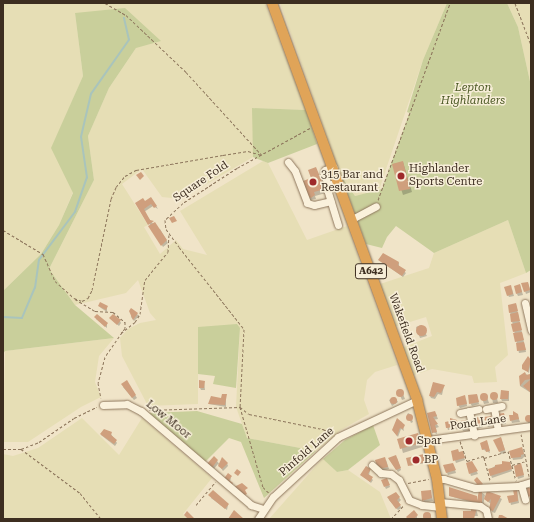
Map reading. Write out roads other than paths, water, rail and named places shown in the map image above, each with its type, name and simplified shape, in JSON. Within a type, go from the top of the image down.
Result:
[{"type":"highway","name":"Wakefield Road","points":[[272,3],[319,126],[417,400],[437,479],[442,519]]},
{"type":"street","points":[[288,162],[295,171],[307,204],[314,205],[331,201]]},
{"type":"street","points":[[333,167],[325,170],[324,174],[338,226]]},
{"type":"street","points":[[328,185],[339,182]]},
{"type":"street","points":[[352,219],[376,206]]},
{"type":"street","points":[[525,303],[530,319],[531,330]]},
{"type":"street","name":"Pinfold Lane","points":[[262,509],[338,437],[417,400]]},
{"type":"street","name":"Low Moor","points":[[103,405],[128,404],[141,411],[251,505],[262,509]]},
{"type":"street","points":[[460,413],[502,406]]},
{"type":"street","points":[[486,409],[498,431]]},
{"type":"street","points":[[469,411],[474,435]]},
{"type":"street","name":"Pond Lane","points":[[428,440],[474,435],[531,426]]},
{"type":"street","points":[[372,465],[381,472],[391,474],[398,480],[409,500],[422,505],[441,504],[480,506],[486,510],[488,519]]},
{"type":"street","points":[[437,479],[444,479],[475,488],[519,486],[531,482]]},
{"type":"street","points":[[519,486],[525,500]]},
{"type":"street","points":[[258,519],[262,509]]},
{"type":"waterway","points":[[3,317],[22,318],[35,288],[39,260],[75,212],[87,178],[81,137],[91,94],[129,40],[124,19]]},
{"type":"place","name":"Highlander Sports Centre","points":[[401,176]]},
{"type":"place","name":"315 Bar and Restaurant","points":[[313,182]]},
{"type":"place","name":"Spar","points":[[409,441]]},
{"type":"place","name":"BP","points":[[416,460]]},
{"type":"park label","name":"Lepton Highlanders","points":[[473,95]]}]
